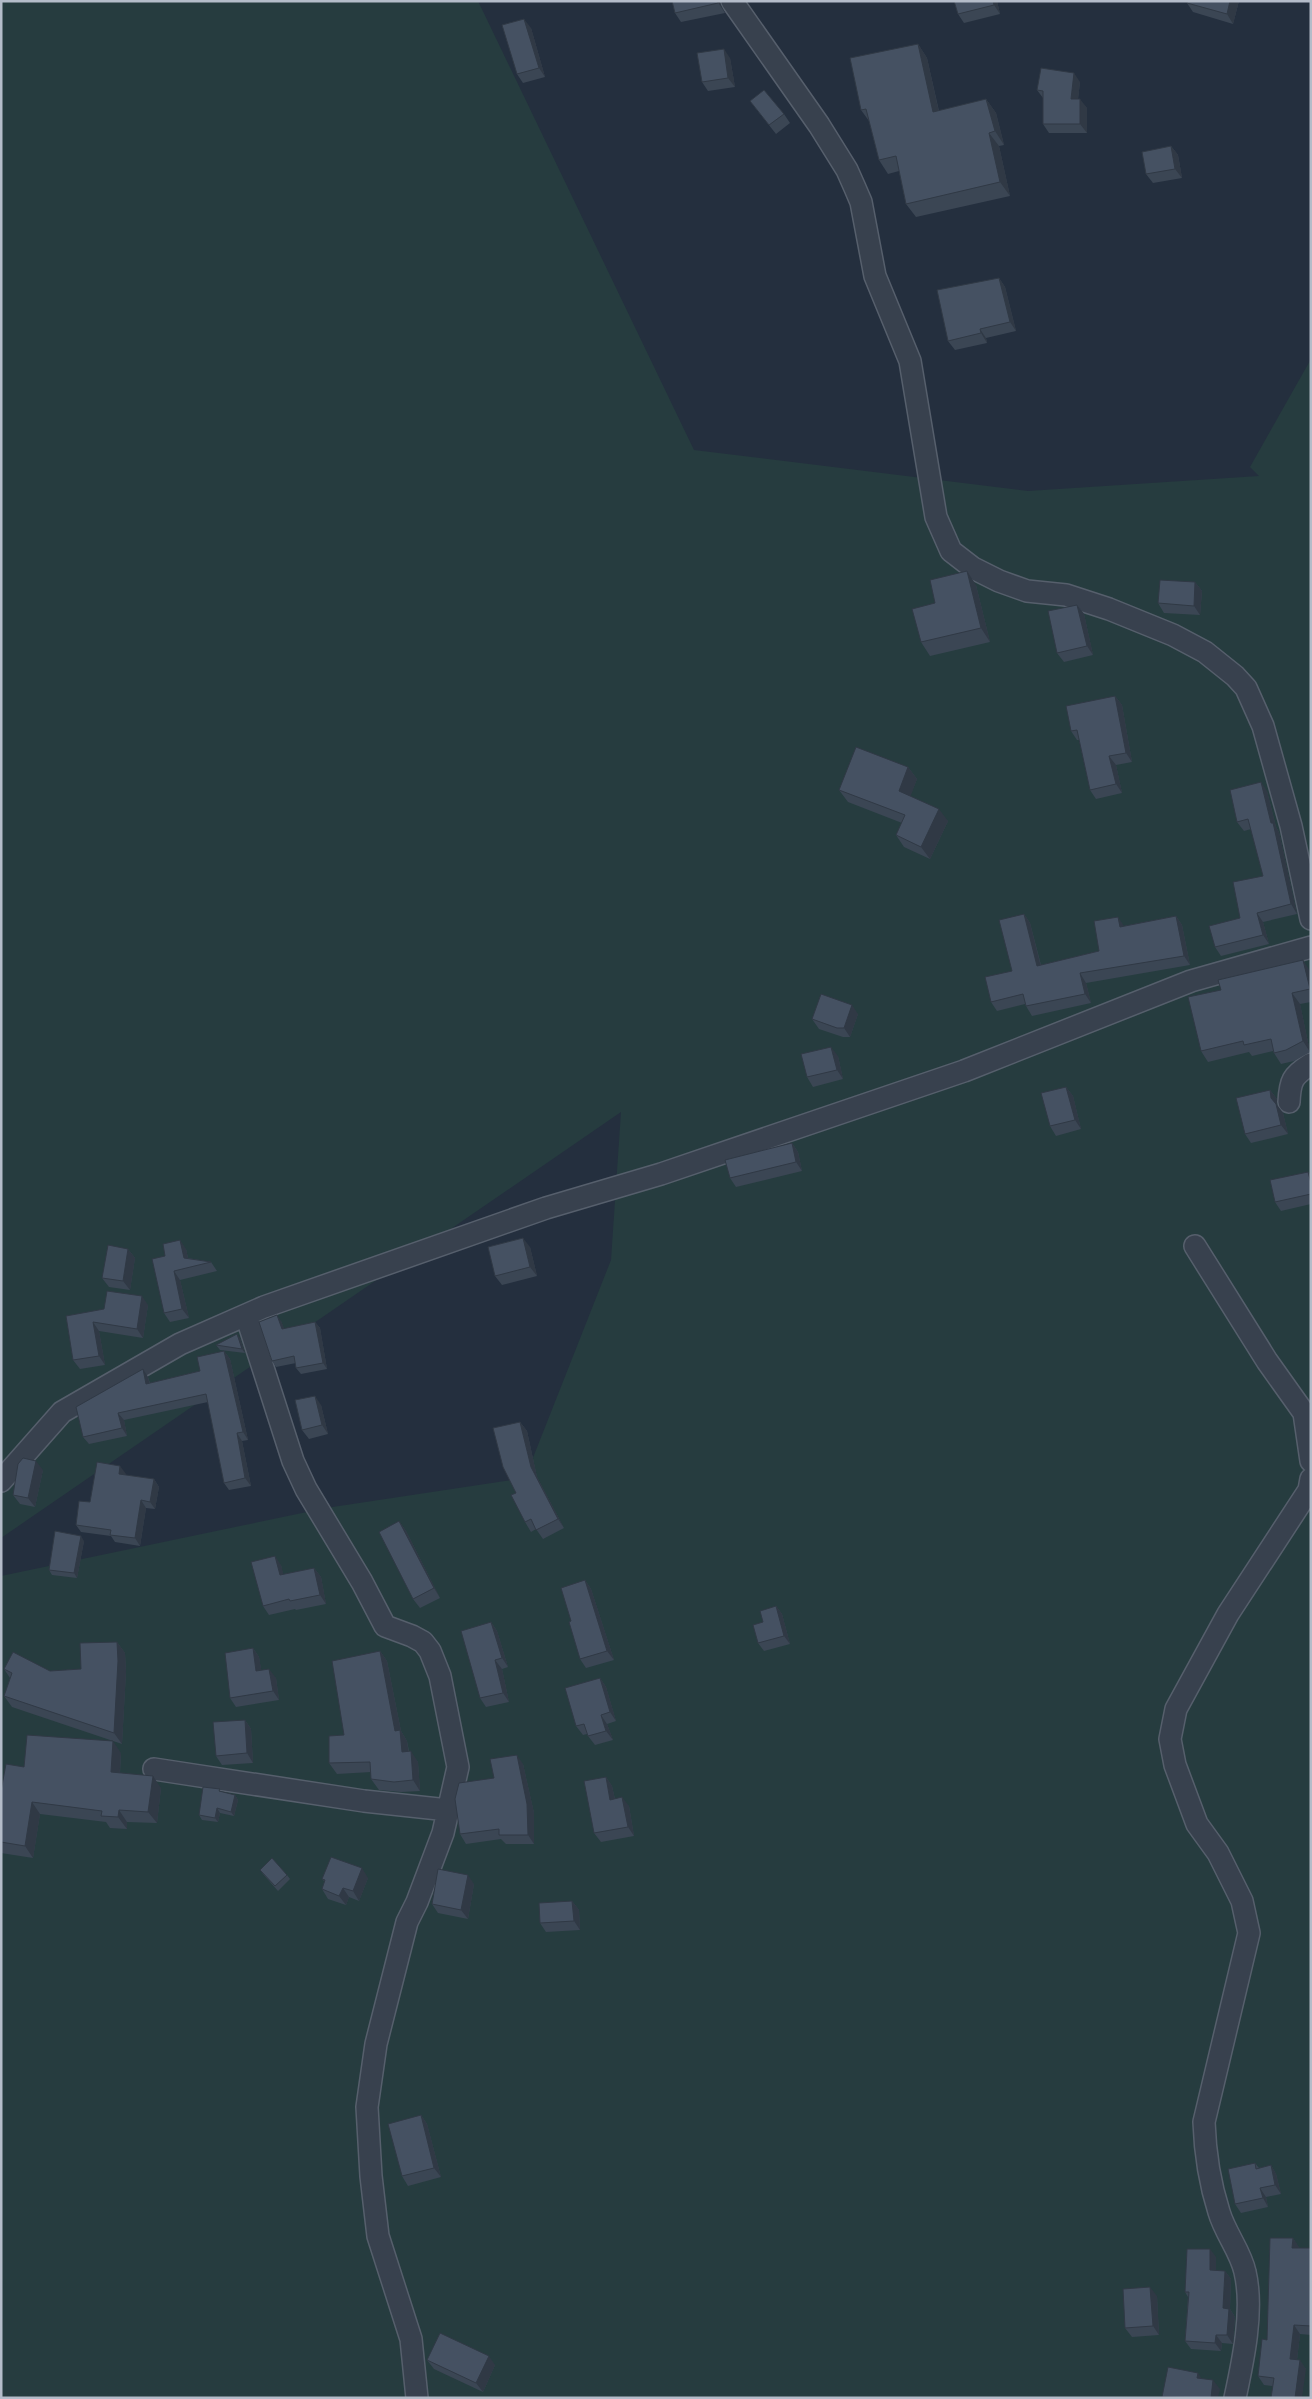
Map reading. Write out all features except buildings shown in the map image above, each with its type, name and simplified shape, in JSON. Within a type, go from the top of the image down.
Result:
[{"type":"street","points":[[732,1],[819,125],[847,170],[855,188],[860,202],[875,276],[884,303],[898,328],[910,361],[936,517],[951,551],[973,568],[999,581],[1027,591],[1066,595],[1109,608],[1173,636],[1204,652],[1235,676],[1246,688],[1263,726],[1291,826],[1311,919]]},
{"type":"street","points":[[1,1481],[62,1412],[180,1344],[246,1315],[546,1208],[661,1174],[964,1071],[1191,981],[1311,947]]},
{"type":"street","points":[[1289,1102],[1290,1084],[1296,1075],[1311,1064]]},
{"type":"street","points":[[1195,1246],[1267,1361],[1304,1413],[1311,1461]]},
{"type":"street","points":[[246,1315],[293,1461],[306,1489],[362,1582],[385,1626],[423,1642],[430,1652],[440,1676],[458,1767],[439,1841],[408,1922],[376,2044],[367,2107],[371,2176],[378,2236],[410,2339],[417,2398]]},
{"type":"street","points":[[1235,2398],[1245,2351],[1247,2325],[1245,2271],[1219,2213],[1205,2144],[1204,2122],[1249,1933],[1242,1901],[1218,1853],[1197,1824],[1175,1765],[1170,1738],[1176,1709],[1228,1614],[1308,1490],[1311,1479]]},
{"type":"street","points":[[154,1770],[364,1801],[448,1810]]},
{"type":"green space","points":[[1,1],[478,1],[694,450],[1028,491],[1259,476],[1250,467],[1311,359],[1311,2398],[1,2398],[1,1576],[326,1508],[525,1478],[611,1260],[621,1112],[1,1538]]}]
